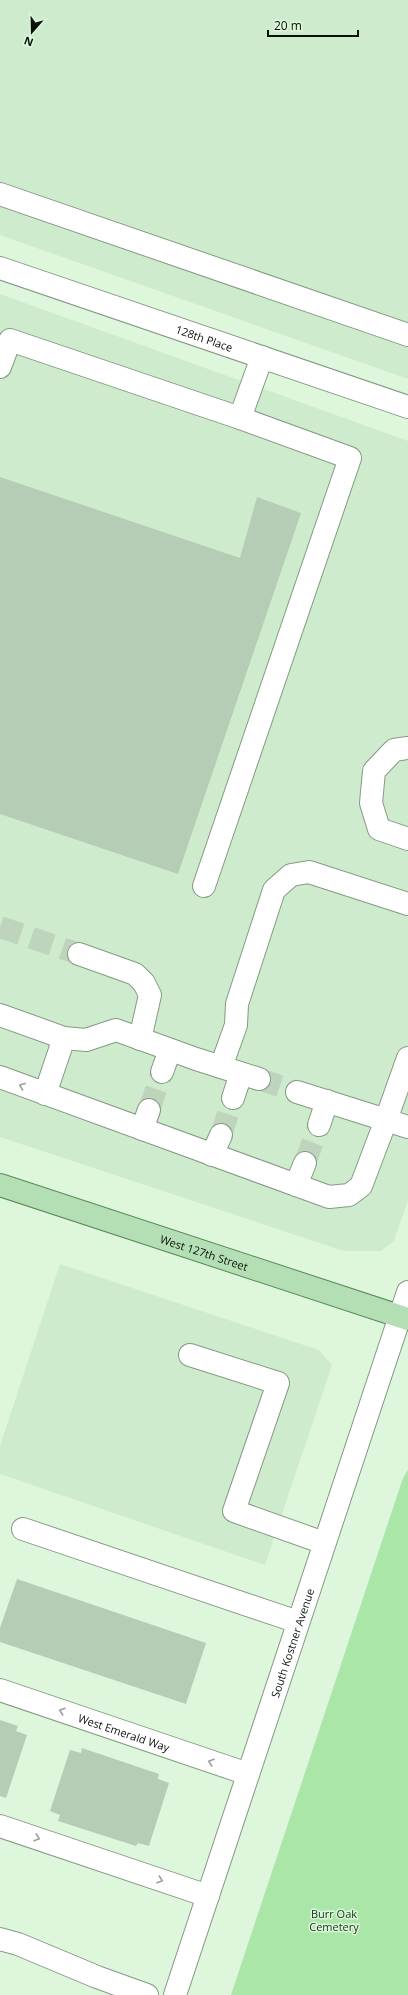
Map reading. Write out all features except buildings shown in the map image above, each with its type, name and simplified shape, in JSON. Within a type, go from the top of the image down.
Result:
[{"type":"main road","name":"West 127th Street","points":[[0,1185],[404,1318]]},
{"type":"street","points":[[0,194],[408,335]]},
{"type":"street","name":"128th Place","points":[[0,268],[408,407]]},
{"type":"street","points":[[0,368],[10,340],[240,418],[350,458],[204,886]]},
{"type":"street","points":[[240,418],[262,357]]},
{"type":"street","points":[[408,748],[394,750],[374,771],[371,803],[379,829],[408,839]]},
{"type":"street","points":[[220,1067],[236,1025],[237,1004],[274,890],[291,875],[309,872],[408,904]]},
{"type":"street","points":[[79,954],[135,974],[144,983],[150,995],[140,1038]]},
{"type":"street","points":[[0,1015],[64,1038],[86,1040],[116,1030],[170,1050],[250,1076],[233,1098]]},
{"type":"street","points":[[45,1094],[64,1038]]},
{"type":"street","points":[[162,1072],[170,1050]]},
{"type":"street","points":[[0,1077],[45,1094],[146,1120],[212,1155],[329,1197],[349,1195],[361,1186],[408,1058]]},
{"type":"street","points":[[298,1092],[408,1128]]},
{"type":"street","points":[[319,1126],[327,1101]]},
{"type":"street","points":[[212,1155],[221,1135]]},
{"type":"street","points":[[296,1185],[305,1163]]},
{"type":"street","name":"South Kostner Avenue","points":[[175,1995],[324,1543],[404,1318],[408,1292]]},
{"type":"street","points":[[404,1318],[408,1338]]},
{"type":"street","points":[[190,1355],[278,1383],[234,1511],[324,1543]]},
{"type":"street","points":[[23,1529],[298,1622]]},
{"type":"street","name":"West Emerald Way","points":[[0,1690],[248,1774]]},
{"type":"street","points":[[0,1826],[208,1896]]},
{"type":"street","points":[[0,1939],[18,1944],[97,1977],[147,1995]]},
{"type":"shaded area","points":[[0,0],[408,0],[408,379],[0,235]]},
{"type":"shaded area","points":[[0,294],[408,441],[408,1200],[394,1241],[381,1251],[344,1251],[0,1137]]},
{"type":"shaded area","points":[[60,1264],[319,1350],[332,1365],[265,1565],[0,1474],[0,1446]]},
{"type":"green space","name":"Burr Oak Cemetery","points":[[408,1470],[408,1995],[231,1995],[403,1478]]},
{"type":"tunnel","points":[[0,927],[79,954]]},
{"type":"tunnel","points":[[149,1110],[162,1072]]},
{"type":"tunnel","points":[[259,1079],[297,1092]]},
{"type":"tunnel","points":[[221,1135],[233,1098]]},
{"type":"tunnel","points":[[305,1163],[319,1125]]}]
